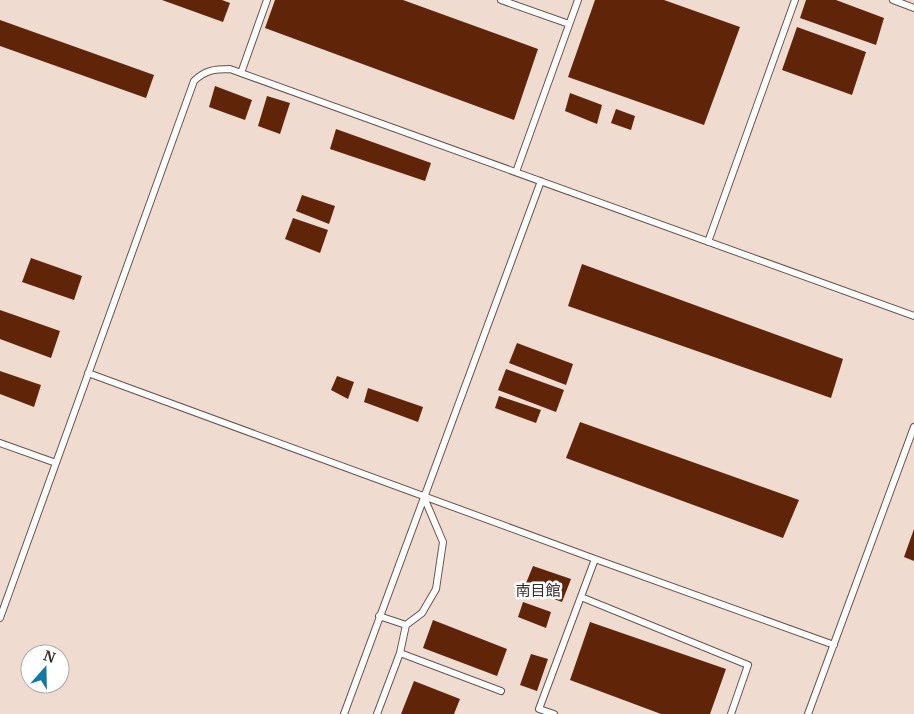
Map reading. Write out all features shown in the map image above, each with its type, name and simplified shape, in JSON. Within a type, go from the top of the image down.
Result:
[{"type":"lane","points":[[241,73],[267,0]]},
{"type":"lane","points":[[501,0],[569,24]]},
{"type":"lane","points":[[516,172],[578,0]]},
{"type":"lane","points":[[708,242],[795,0]]},
{"type":"lane","points":[[893,0],[914,8]]},
{"type":"lane","points":[[0,618],[194,81],[202,73],[214,69],[230,69],[914,316]]},
{"type":"lane","points":[[344,714],[423,495],[541,181]]},
{"type":"lane","points":[[88,373],[595,560],[834,645]]},
{"type":"lane","points":[[808,714],[914,426]]},
{"type":"lane","points":[[0,443],[56,463]]},
{"type":"lane","points":[[377,714],[400,653],[406,625],[422,612],[436,589],[443,542],[423,495]]},
{"type":"lane","points":[[554,714],[539,709],[595,560]]},
{"type":"lane","points":[[581,597],[748,665],[731,714]]},
{"type":"lane","points":[[380,616],[406,625]]},
{"type":"lane","points":[[400,653],[501,691]]},
{"type":"building","points":[[162,0],[222,0],[230,3],[223,22]]},
{"type":"building","points":[[275,0],[403,0],[538,49],[514,120],[265,28]]},
{"type":"building","points":[[595,0],[664,0],[740,27],[704,125],[568,77]]},
{"type":"building","points":[[806,0],[836,0],[884,18],[876,45],[800,18]]},
{"type":"building","points":[[0,20],[154,75],[146,98],[0,46]]},
{"type":"building","points":[[797,27],[866,52],[852,95],[782,70]]},
{"type":"building","points":[[215,86],[252,100],[245,120],[209,107]]},
{"type":"building","points":[[570,93],[602,105],[597,124],[565,111]]},
{"type":"building","points":[[267,96],[290,103],[280,134],[258,126]]},
{"type":"building","points":[[616,109],[635,116],[631,130],[611,123]]},
{"type":"building","points":[[336,129],[431,163],[425,181],[330,149]]},
{"type":"building","points":[[302,195],[335,206],[329,224],[296,211]]},
{"type":"building","points":[[293,218],[328,230],[320,253],[285,239]]},
{"type":"building","points":[[31,258],[82,276],[74,300],[22,282]]},
{"type":"building","points":[[582,264],[843,359],[831,398],[568,306]]},
{"type":"building","points":[[0,310],[60,331],[51,358],[0,339]]},
{"type":"building","points":[[517,343],[573,364],[566,385],[509,363]]},
{"type":"building","points":[[506,369],[564,390],[556,412],[498,390]]},
{"type":"building","points":[[0,371],[41,385],[34,407],[0,394]]},
{"type":"building","points":[[337,376],[354,382],[348,399],[331,390]]},
{"type":"building","points":[[368,388],[423,407],[418,422],[364,402]]},
{"type":"building","points":[[499,396],[541,410],[536,423],[495,408]]},
{"type":"building","points":[[580,422],[799,500],[783,538],[566,458]]},
{"type":"building","points":[[914,529],[914,561],[904,557]]},
{"type":"building","points":[[533,566],[571,579],[562,602],[524,588]]},
{"type":"building","points":[[523,602],[551,612],[546,628],[518,617]]},
{"type":"building","points":[[433,620],[507,649],[497,676],[423,648]]},
{"type":"building","points":[[590,622],[726,669],[710,714],[661,714],[570,680]]},
{"type":"building","points":[[531,654],[548,659],[537,691],[520,685]]},
{"type":"building","points":[[414,681],[460,699],[454,714],[401,714]]},
{"type":"district","name":"南目館","points":[[538,591]]}]
